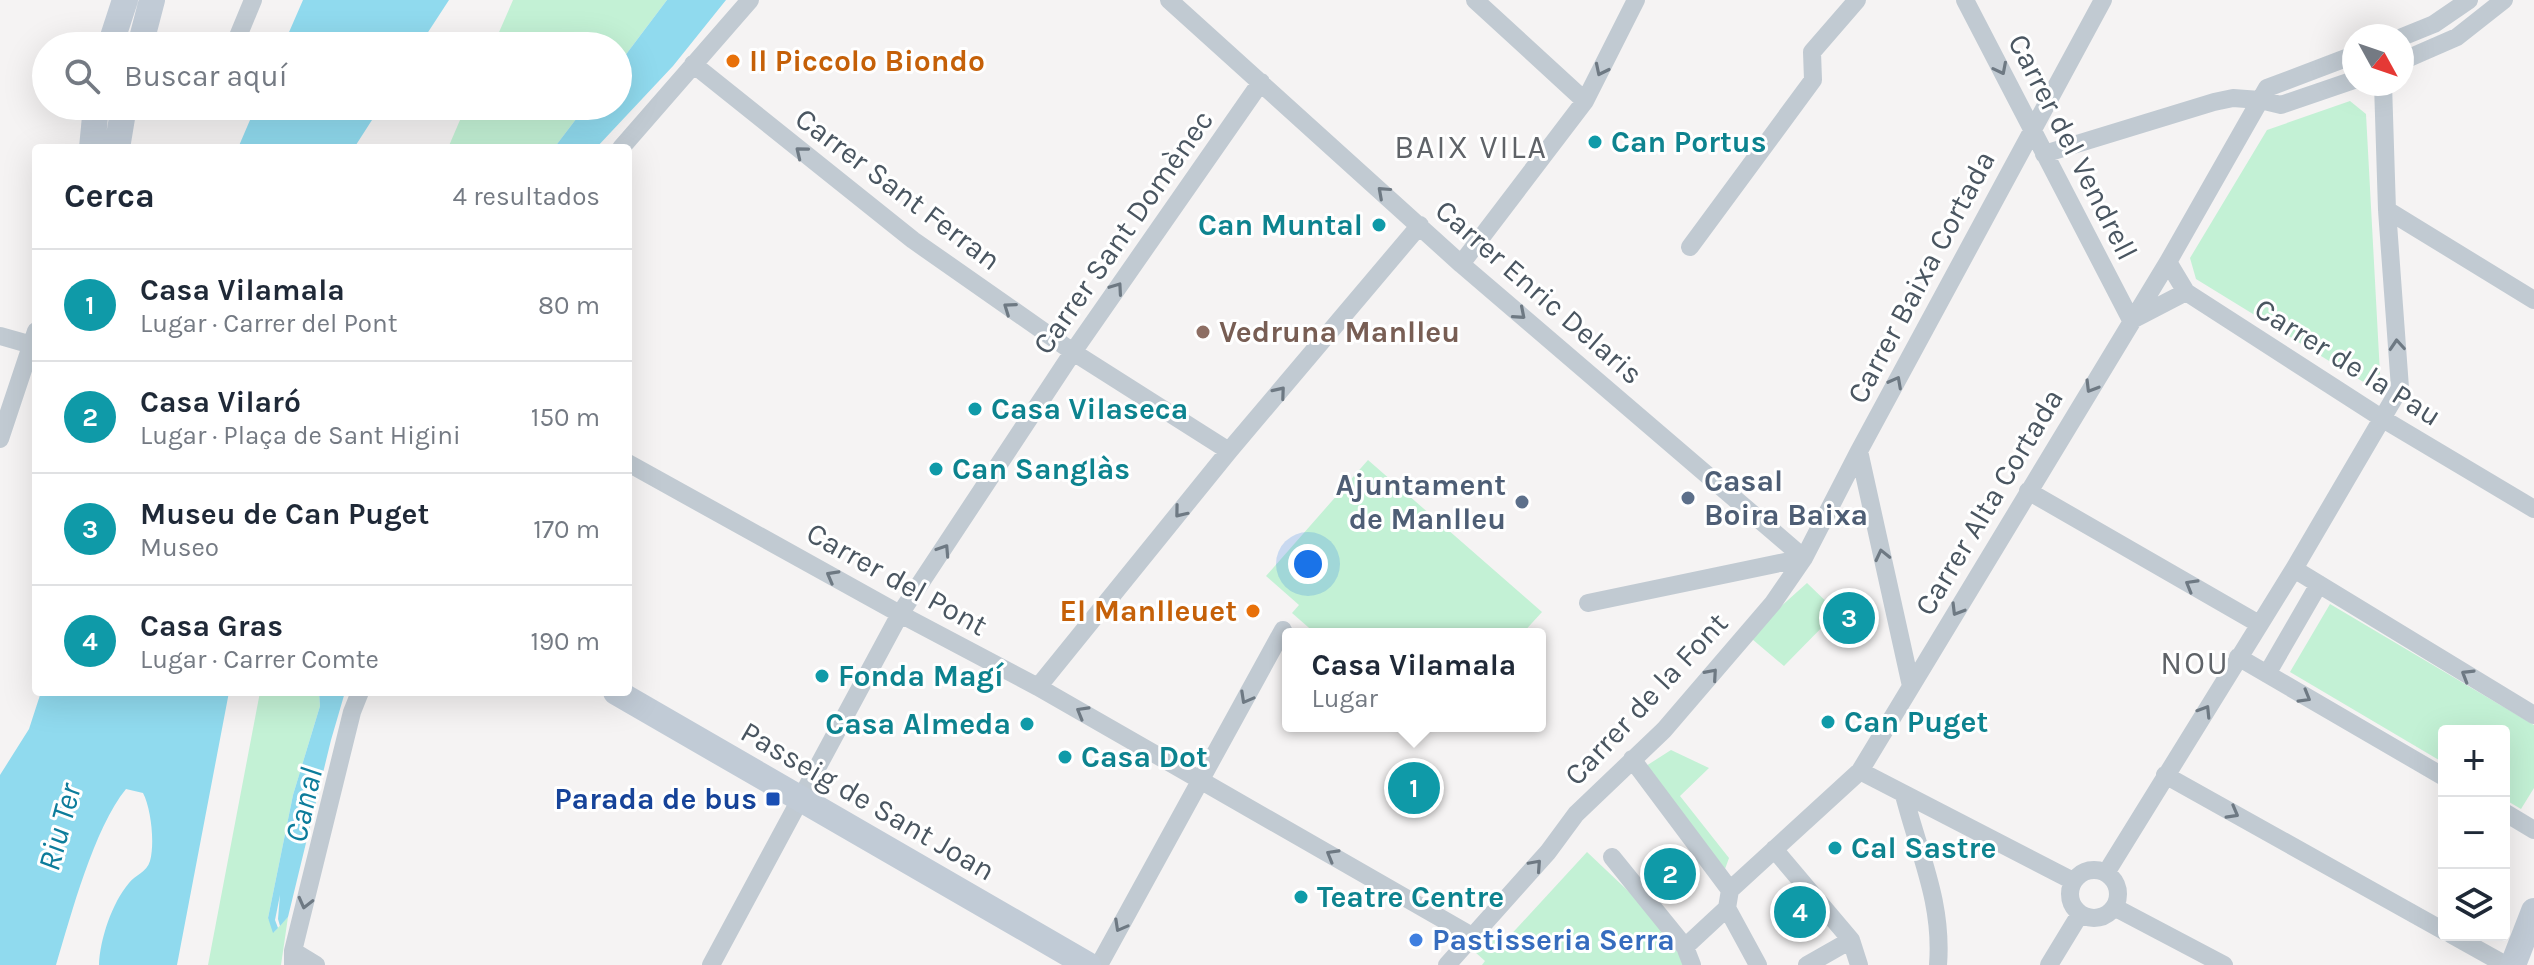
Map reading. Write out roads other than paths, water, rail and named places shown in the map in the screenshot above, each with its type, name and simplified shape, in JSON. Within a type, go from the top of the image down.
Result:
[{"type":"street","points":[[115,32],[125,0]]},
{"type":"street","points":[[144,32],[152,0]]},
{"type":"street","points":[[240,32],[253,0]]},
{"type":"street","points":[[624,144],[750,0]]},
{"type":"street","name":"Carrer Enric Delaris","points":[[1169,0],[1461,264],[1804,558]]},
{"type":"street","points":[[1475,0],[1585,101]]},
{"type":"street","points":[[1461,264],[1585,101],[1636,0]]},
{"type":"street","points":[[1690,247],[1813,80],[1812,52],[1857,0]]},
{"type":"street","name":"Carrer del Vendrell","points":[[1965,0],[2131,320]]},
{"type":"street","name":"Carrer Baixa Cortada","points":[[1859,451],[2103,0]]},
{"type":"street","points":[[2414,32],[2434,24],[2469,0]]},
{"type":"street","points":[[2414,56],[2457,37],[2504,0]]},
{"type":"street","points":[[2260,100],[2267,88],[2342,60]]},
{"type":"street","name":"Carrer Sant Ferran","points":[[693,64],[913,240],[1073,352],[1229,451]]},
{"type":"street","name":"Carrer Sant Domènec","points":[[711,965],[900,614],[1073,352],[1261,82]]},
{"type":"street","points":[[2044,154],[2214,102],[2233,98],[2281,105],[2342,84]]},
{"type":"street","points":[[2106,873],[2294,569],[2400,388],[2387,210],[2383,96]]},
{"type":"street","name":"Carrer Alta Cortada","points":[[1689,956],[1728,899],[1774,849],[1860,771],[2168,262],[2260,100]]},
{"type":"street","points":[[92,144],[95,120]]},
{"type":"street","points":[[118,144],[122,120]]},
{"type":"street","points":[[2387,210],[2534,300]]},
{"type":"street","points":[[1038,687],[1229,451],[1420,225]]},
{"type":"street","points":[[2131,320],[2186,292],[2168,262]]},
{"type":"street","name":"Carrer de la Pau","points":[[2186,292],[2383,419],[2534,509]]},
{"type":"street","points":[[0,336],[32,338]]},
{"type":"street","points":[[0,439],[32,344]]},
{"type":"street","points":[[1859,451],[1911,686]]},
{"type":"street","name":"Carrer de la Font","points":[[1447,965],[1548,852],[1576,814],[1664,730],[1773,603],[1804,558],[1859,451]]},
{"type":"street","name":"Carrer del Pont","points":[[632,465],[1038,687],[1472,936]]},
{"type":"street","points":[[2028,491],[2259,624]]},
{"type":"street","points":[[1588,603],[1804,558]]},
{"type":"street","points":[[2294,569],[2534,715]]},
{"type":"street","points":[[2267,674],[2319,584]]},
{"type":"street","points":[[1099,965],[1282,632]]},
{"type":"street","points":[[2238,657],[2438,774]]},
{"type":"street","points":[[316,965],[293,958],[358,696]]},
{"type":"street","name":"Passeig de Sant Joan","points":[[623,696],[1088,965]]},
{"type":"street","points":[[1632,759],[1728,899],[1758,965]]},
{"type":"street","points":[[1860,771],[2073,881]]},
{"type":"street","points":[[2165,775],[2438,928]]},
{"type":"street","points":[[1904,795],[1932,883],[1940,944],[1938,965]]},
{"type":"street","points":[[2510,815],[2533,827]]},
{"type":"street","points":[[1774,849],[1851,940],[1859,965]]},
{"type":"street","points":[[1612,857],[1689,956]]},
{"type":"street","points":[[2091,870],[2106,873],[2116,884],[2114,907],[2093,918],[2080,914],[2070,898],[2073,881],[2091,870]]},
{"type":"street","points":[[2114,907],[2224,965]]},
{"type":"street","points":[[2513,965],[2534,911]]},
{"type":"street","points":[[2049,965],[2080,914]]},
{"type":"street","points":[[1807,965],[1851,940]]},
{"type":"street","points":[[2463,941],[2506,965]]},
{"type":"water","points":[[303,0],[449,0],[428,32],[289,32]]},
{"type":"water","points":[[667,0],[726,0],[673,66],[632,110],[632,46]]},
{"type":"water","points":[[250,120],[372,120],[357,144],[240,144]]},
{"type":"water","points":[[575,120],[622,120],[600,144],[557,144]]},
{"type":"water","name":"Riu Ter","points":[[40,696],[228,696],[177,965],[99,965],[104,933],[112,911],[129,883],[144,871],[151,854],[151,826],[146,799],[143,793],[126,789],[114,806],[94,849],[56,965],[0,965],[0,775],[29,729]]},
{"type":"water","name":"Canal","points":[[319,696],[344,696],[288,917],[280,926],[280,895],[275,920],[278,928],[273,933],[268,918],[293,795],[320,706]]},
{"type":"place","name":"Il Piccolo Biondo","points":[[733,61]]},
{"type":"place","name":"Can Portus","points":[[1595,142]]},
{"type":"place","name":"Can Muntal","points":[[1379,225]]},
{"type":"place","name":"Vedruna Manlleu","points":[[1203,332]]},
{"type":"place","name":"Casa Vilaseca","points":[[975,409]]},
{"type":"place","name":"Can Sanglàs","points":[[936,469]]},
{"type":"place","name":"Casal Boira Baixa","points":[[1688,498]]},
{"type":"place","name":"Ajuntament de Manlleu","points":[[1522,502]]},
{"type":"place","name":"El Manlleuet","points":[[1253,611]]},
{"type":"place","name":"Museu de Can Puget","points":[[1849,618]]},
{"type":"place","name":"Fonda Magí","points":[[822,676]]},
{"type":"place","name":"Can Puget","points":[[1828,722]]},
{"type":"place","name":"Casa Almeda","points":[[1027,724]]},
{"type":"place","name":"Casa Dot","points":[[1065,757]]},
{"type":"place","name":"Casa Vilamala","points":[[1414,788]]},
{"type":"place","name":"Parada de bus","points":[[773,799]]},
{"type":"place","name":"Cal Sastre","points":[[1835,848]]},
{"type":"place","name":"Casa Vilaró","points":[[1670,874]]},
{"type":"place","name":"Teatre Centre","points":[[1301,897]]},
{"type":"place","name":"Casa Gras","points":[[1800,912]]},
{"type":"place","name":"Pastisseria Serra","points":[[1416,940]]},
{"type":"district","name":"BAIX VILA","points":[[1471,147]]},
{"type":"district","name":"NOU","points":[[2195,663]]}]
